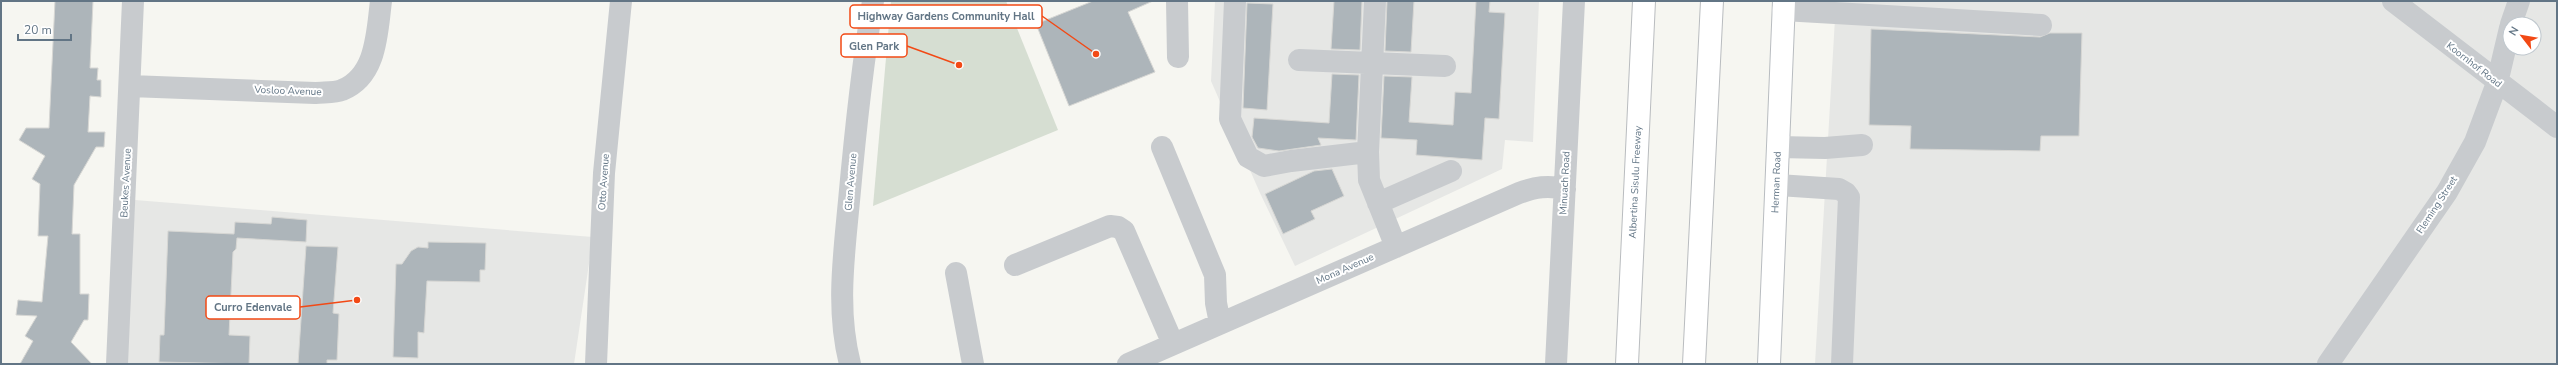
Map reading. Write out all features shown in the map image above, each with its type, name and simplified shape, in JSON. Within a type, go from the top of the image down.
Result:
[{"type":"main road","name":"Albertina Sisulu Freeway","points":[[1627,364],[1644,1]]},
{"type":"main road","points":[[1694,364],[1712,1]]},
{"type":"main road","name":"Herman Road","points":[[1769,364],[1778,185],[1778,147],[1784,6]]},
{"type":"street","name":"Beukes Avenue","points":[[117,364],[133,1]]},
{"type":"street","name":"Vosloo Avenue","points":[[130,86],[315,93],[341,91],[354,83],[362,75],[374,50],[381,1]]},
{"type":"street","name":"Otto Avenue","points":[[596,364],[604,173],[622,1]]},
{"type":"street","name":"Glen Avenue","points":[[850,364],[845,344],[841,287],[859,85],[872,1]]},
{"type":"street","points":[[1177,1],[1178,57]]},
{"type":"street","points":[[1235,1],[1230,119],[1248,157],[1264,166],[1368,152]]},
{"type":"street","points":[[1375,1],[1368,152],[1370,180],[1396,247]]},
{"type":"street","name":"Minuach Road","points":[[1556,364],[1574,1]]},
{"type":"street","name":"Koornhof Road","points":[[2393,1],[2497,83],[2557,127]]},
{"type":"street","points":[[2514,16],[2519,1]]},
{"type":"street","points":[[1784,6],[2041,24]]},
{"type":"street","name":"Fleming Street","points":[[2328,364],[2447,192],[2475,142],[2497,83],[2503,56]]},
{"type":"street","points":[[1299,60],[1445,66]]},
{"type":"street","points":[[1778,147],[1825,148],[1862,145]]},
{"type":"street","points":[[1162,147],[1215,275],[1216,303],[1220,324]]},
{"type":"street","points":[[1378,203],[1451,171]]},
{"type":"street","points":[[1778,185],[1817,186],[1842,191],[1847,195],[1850,201],[1842,364]]},
{"type":"street","name":"Mona Avenue","points":[[1128,364],[1530,189],[1551,186],[1565,189]]},
{"type":"street","points":[[1015,265],[1110,226],[1118,227],[1124,231],[1173,344]]},
{"type":"street","points":[[956,273],[973,364]]},
{"type":"shaded area","points":[[891,1],[1006,1],[1058,130],[873,206]]},
{"type":"shaded area","points":[[1215,1],[1539,1],[1533,142],[1505,140],[1502,169],[1295,266],[1260,193],[1211,81]]},
{"type":"shaded area","points":[[1836,1],[2557,1],[2557,364],[1815,364]]},
{"type":"shaded area","points":[[135,200],[593,237],[574,364],[127,364]]},
{"type":"building","points":[[55,1],[93,1],[90,68],[98,68],[97,80],[101,80],[101,97],[90,96],[88,132],[105,132],[104,147],[96,147],[74,185],[72,234],[80,234],[80,294],[89,294],[88,320],[84,320],[71,342],[92,364],[20,364],[33,341],[25,336],[37,316],[16,315],[18,300],[42,302],[48,236],[38,236],[40,184],[32,179],[45,156],[19,140],[26,128],[49,128]]},
{"type":"building","points":[[1093,1],[1153,1],[1128,12],[1155,72],[1069,106],[1036,24]]},
{"type":"building","points":[[1334,1],[1362,1],[1360,50],[1331,49]]},
{"type":"building","points":[[1387,1],[1414,1],[1411,52],[1385,51]]},
{"type":"building","points":[[1476,1],[1490,1],[1489,12],[1505,13],[1499,119],[1485,118],[1482,160],[1416,155],[1417,140],[1381,138],[1384,76],[1412,77],[1409,122],[1453,125],[1455,92],[1471,93]]},
{"type":"building","points":[[1247,3],[1273,4],[1267,110],[1243,108]]},
{"type":"building","points":[[1871,29],[2040,37],[2050,33],[2082,33],[2079,136],[2041,136],[2040,151],[1910,149],[1911,126],[1869,125]]},
{"type":"building","points":[[1332,74],[1359,75],[1356,140],[1318,138],[1321,145],[1279,151],[1258,148],[1252,137],[1254,118],[1329,123]]},
{"type":"building","points":[[1332,169],[1344,196],[1311,211],[1315,219],[1283,234],[1265,194],[1314,171]]},
{"type":"building","points":[[272,217],[307,220],[306,242],[237,238],[236,249],[233,252],[229,335],[250,336],[249,364],[159,362],[160,335],[164,335],[168,231],[234,234],[235,222],[271,224]]},
{"type":"building","points":[[428,242],[486,243],[485,270],[480,270],[480,282],[427,281],[424,333],[418,332],[418,358],[393,357],[396,264],[402,264],[411,251],[418,247],[428,248]]},
{"type":"building","points":[[306,246],[338,247],[333,313],[339,314],[337,360],[327,360],[327,364],[298,364]]},
{"type":"place","name":"Highway Gardens Community Hall","points":[[1096,54]]},
{"type":"place","name":"Glen Park","points":[[959,65]]},
{"type":"place","name":"Curro Edenvale","points":[[357,300]]}]
